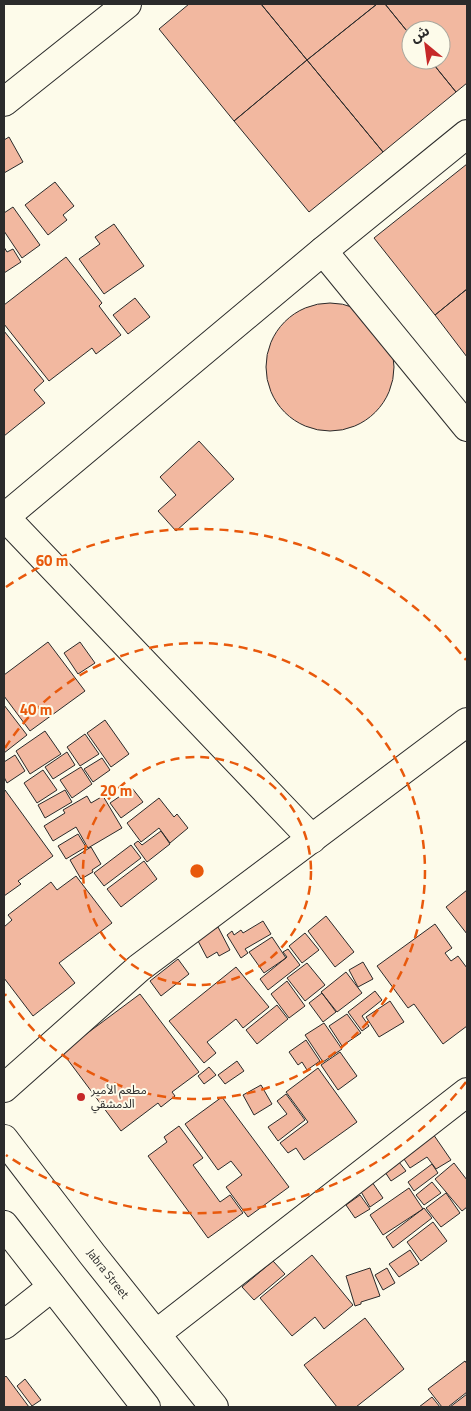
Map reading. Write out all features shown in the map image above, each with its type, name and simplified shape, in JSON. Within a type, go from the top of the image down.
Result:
[{"type":"street","points":[[4,102],[127,4]]},
{"type":"street","points":[[312,839],[4,517],[323,251],[467,134]]},
{"type":"street","points":[[323,251],[467,427]]},
{"type":"street","points":[[4,1088],[139,968],[467,722]]},
{"type":"street","points":[[156,1334],[467,1092]]},
{"type":"street","name":"Jabra Street","points":[[4,1140],[86,1247],[214,1407]]},
{"type":"street","points":[[4,1225],[146,1407]]},
{"type":"street","points":[[4,1325],[52,1287]]},
{"type":"building","points":[[189,4],[261,4],[307,60],[234,121],[159,29]]},
{"type":"building","points":[[261,4],[377,4],[307,60]]},
{"type":"building","points":[[377,4],[385,4],[401,24],[401,70],[438,70],[456,92],[383,152],[307,60]]},
{"type":"building","points":[[385,4],[467,4],[467,83],[456,92],[438,70],[451,70],[451,20],[401,20],[401,24]]},
{"type":"building","points":[[307,60],[383,152],[309,212],[234,121]]},
{"type":"building","points":[[9,137],[23,162],[4,173],[4,140]]},
{"type":"building","points":[[467,164],[467,289],[435,315],[374,238]]},
{"type":"building","points":[[55,182],[74,206],[63,215],[67,220],[48,235],[25,205]]},
{"type":"building","points":[[13,207],[40,245],[22,258],[4,231],[4,213]]},
{"type":"building","points":[[114,224],[144,266],[104,294],[79,259],[100,244],[95,237]]},
{"type":"building","points":[[4,247],[7,252],[13,249],[21,262],[4,273]]},
{"type":"building","points":[[66,257],[102,303],[99,306],[121,335],[96,354],[92,348],[49,381],[4,324],[4,305]]},
{"type":"building","points":[[467,289],[467,357],[435,315]]},
{"type":"building","points":[[135,298],[150,317],[128,334],[113,315]]},
{"type":"building","points":[[330,303],[355,307],[376,321],[390,342],[394,367],[390,392],[376,413],[355,427],[330,431],[305,427],[284,413],[270,392],[266,367],[270,342],[284,321],[305,307]]},
{"type":"building","points":[[4,331],[44,381],[34,390],[45,403],[4,436]]},
{"type":"building","points":[[199,441],[234,479],[176,531],[158,511],[176,495],[160,477]]},
{"type":"building","points":[[48,642],[85,691],[30,731],[4,696],[4,675]]},
{"type":"building","points":[[80,642],[95,663],[78,674],[64,653]]},
{"type":"building","points":[[4,705],[27,735],[4,753]]},
{"type":"building","points":[[105,720],[129,754],[111,767],[87,733]]},
{"type":"building","points":[[45,731],[61,754],[30,774],[16,751]]},
{"type":"building","points":[[85,734],[99,754],[80,766],[67,747]]},
{"type":"building","points":[[67,752],[75,765],[53,779],[45,767]]},
{"type":"building","points":[[15,755],[25,771],[7,783],[4,777],[4,762]]},
{"type":"building","points":[[102,758],[110,770],[93,782],[84,769]]},
{"type":"building","points":[[81,767],[92,784],[72,798],[60,780]]},
{"type":"building","points":[[43,770],[57,790],[37,803],[24,783]]},
{"type":"building","points":[[132,788],[143,802],[121,818],[110,803]]},
{"type":"building","points":[[65,790],[72,802],[45,818],[38,805]]},
{"type":"building","points":[[4,791],[53,856],[18,881],[21,884],[4,896]]},
{"type":"building","points":[[87,796],[91,803],[103,796],[122,828],[88,848],[76,827],[53,841],[44,826],[65,813],[63,810]]},
{"type":"building","points":[[159,798],[174,817],[177,814],[188,828],[170,843],[159,828],[141,842],[127,823]]},
{"type":"building","points":[[161,831],[170,844],[147,862],[134,844],[138,841],[142,845]]},
{"type":"building","points":[[78,834],[86,847],[66,859],[58,846]]},
{"type":"building","points":[[131,845],[141,858],[104,886],[94,873]]},
{"type":"building","points":[[91,847],[101,864],[92,870],[93,872],[81,879],[70,860]]},
{"type":"building","points":[[144,861],[157,879],[121,907],[107,889]]},
{"type":"building","points":[[76,876],[112,923],[59,963],[75,983],[33,1016],[4,978],[4,927],[12,920],[8,915],[51,882],[57,890]]},
{"type":"building","points":[[467,890],[467,934],[446,907]]},
{"type":"building","points":[[326,916],[354,952],[335,967],[308,931]]},
{"type":"building","points":[[263,921],[271,934],[245,949],[248,953],[241,958],[227,935],[232,931],[234,935],[241,930],[243,933]]},
{"type":"building","points":[[435,924],[452,948],[445,953],[451,961],[458,956],[467,968],[467,1026],[443,1044],[414,1004],[408,1008],[377,966]]},
{"type":"building","points":[[218,927],[230,950],[219,956],[217,952],[207,958],[197,939]]},
{"type":"building","points":[[305,933],[319,950],[302,963],[289,946]]},
{"type":"building","points":[[272,937],[286,958],[264,973],[249,952]]},
{"type":"building","points":[[288,949],[300,965],[268,990],[260,979],[287,957],[283,952]]},
{"type":"building","points":[[178,959],[189,974],[161,996],[150,981]]},
{"type":"building","points":[[363,962],[373,979],[358,987],[349,970]]},
{"type":"building","points":[[307,963],[325,985],[305,1001],[287,978]]},
{"type":"building","points":[[236,967],[269,1007],[243,1028],[236,1019],[207,1042],[216,1053],[204,1063],[169,1021]]},
{"type":"building","points":[[346,972],[362,993],[337,1012],[321,992]]},
{"type":"building","points":[[287,981],[305,1006],[289,1018],[271,994]]},
{"type":"building","points":[[375,991],[382,1000],[362,1016],[369,1026],[362,1031],[348,1012]]},
{"type":"building","points":[[322,993],[336,1012],[323,1022],[309,1003]]},
{"type":"building","points":[[140,994],[199,1072],[172,1092],[175,1096],[161,1107],[158,1103],[121,1131],[62,1052]]},
{"type":"building","points":[[390,1001],[404,1022],[379,1037],[366,1017]]},
{"type":"building","points":[[277,1005],[288,1019],[257,1044],[246,1030]]},
{"type":"building","points":[[347,1014],[361,1033],[342,1046],[329,1026]]},
{"type":"building","points":[[324,1023],[342,1049],[323,1062],[305,1035]]},
{"type":"building","points":[[306,1040],[320,1061],[307,1070],[302,1062],[298,1065],[289,1052]]},
{"type":"building","points":[[340,1052],[357,1076],[338,1090],[321,1065]]},
{"type":"building","points":[[237,1061],[244,1071],[225,1084],[218,1075]]},
{"type":"building","points":[[209,1067],[216,1075],[204,1084],[198,1076]]},
{"type":"building","points":[[318,1068],[357,1122],[304,1160],[296,1148],[288,1153],[280,1143],[308,1122],[286,1092]]},
{"type":"building","points":[[261,1085],[272,1104],[254,1115],[243,1095]]},
{"type":"building","points":[[286,1094],[305,1120],[278,1141],[268,1127],[287,1114],[277,1101]]},
{"type":"building","points":[[222,1097],[289,1187],[248,1217],[226,1187],[242,1175],[231,1161],[218,1170],[185,1124]]},
{"type":"building","points":[[179,1126],[203,1158],[193,1165],[220,1202],[230,1195],[243,1213],[208,1238],[148,1156],[167,1142],[164,1137]]},
{"type":"building","points":[[431,1131],[451,1160],[436,1169],[427,1157],[410,1168],[402,1156]]},
{"type":"building","points":[[399,1162],[406,1171],[391,1181],[385,1172]]},
{"type":"building","points":[[454,1163],[467,1180],[467,1207],[462,1211],[435,1179]]},
{"type":"building","points":[[432,1164],[438,1173],[414,1191],[408,1182]]},
{"type":"building","points":[[372,1182],[383,1198],[370,1207],[360,1190]]},
{"type":"building","points":[[432,1182],[441,1193],[424,1205],[416,1195]]},
{"type":"building","points":[[409,1188],[423,1209],[383,1235],[370,1215]]},
{"type":"building","points":[[446,1193],[460,1213],[441,1227],[426,1208]]},
{"type":"building","points":[[360,1195],[370,1209],[355,1218],[346,1205]]},
{"type":"building","points":[[424,1208],[432,1218],[393,1248],[386,1237]]},
{"type":"building","points":[[433,1222],[447,1241],[421,1261],[407,1242]]},
{"type":"building","points":[[410,1250],[419,1264],[399,1277],[389,1264]]},
{"type":"building","points":[[312,1255],[353,1305],[324,1329],[315,1317],[292,1336],[260,1298]]},
{"type":"building","points":[[273,1261],[285,1274],[254,1300],[242,1287]]},
{"type":"building","points":[[370,1268],[380,1296],[355,1306],[346,1276]]},
{"type":"building","points":[[387,1268],[395,1283],[383,1290],[375,1275]]},
{"type":"building","points":[[365,1318],[404,1369],[356,1407],[337,1407],[304,1365]]},
{"type":"building","points":[[465,1361],[467,1364],[467,1392],[448,1407],[442,1407],[428,1389]]},
{"type":"building","points":[[6,1376],[29,1407],[4,1407],[4,1378]]},
{"type":"building","points":[[25,1379],[41,1400],[32,1406],[17,1386]]},
{"type":"building","points":[[467,1394],[467,1407],[450,1407]]},
{"type":"building","points":[[432,1397],[440,1407],[419,1407]]},
{"type":"place","name":"مطعم الأمير الدمشقي","points":[[81,1097]]}]
